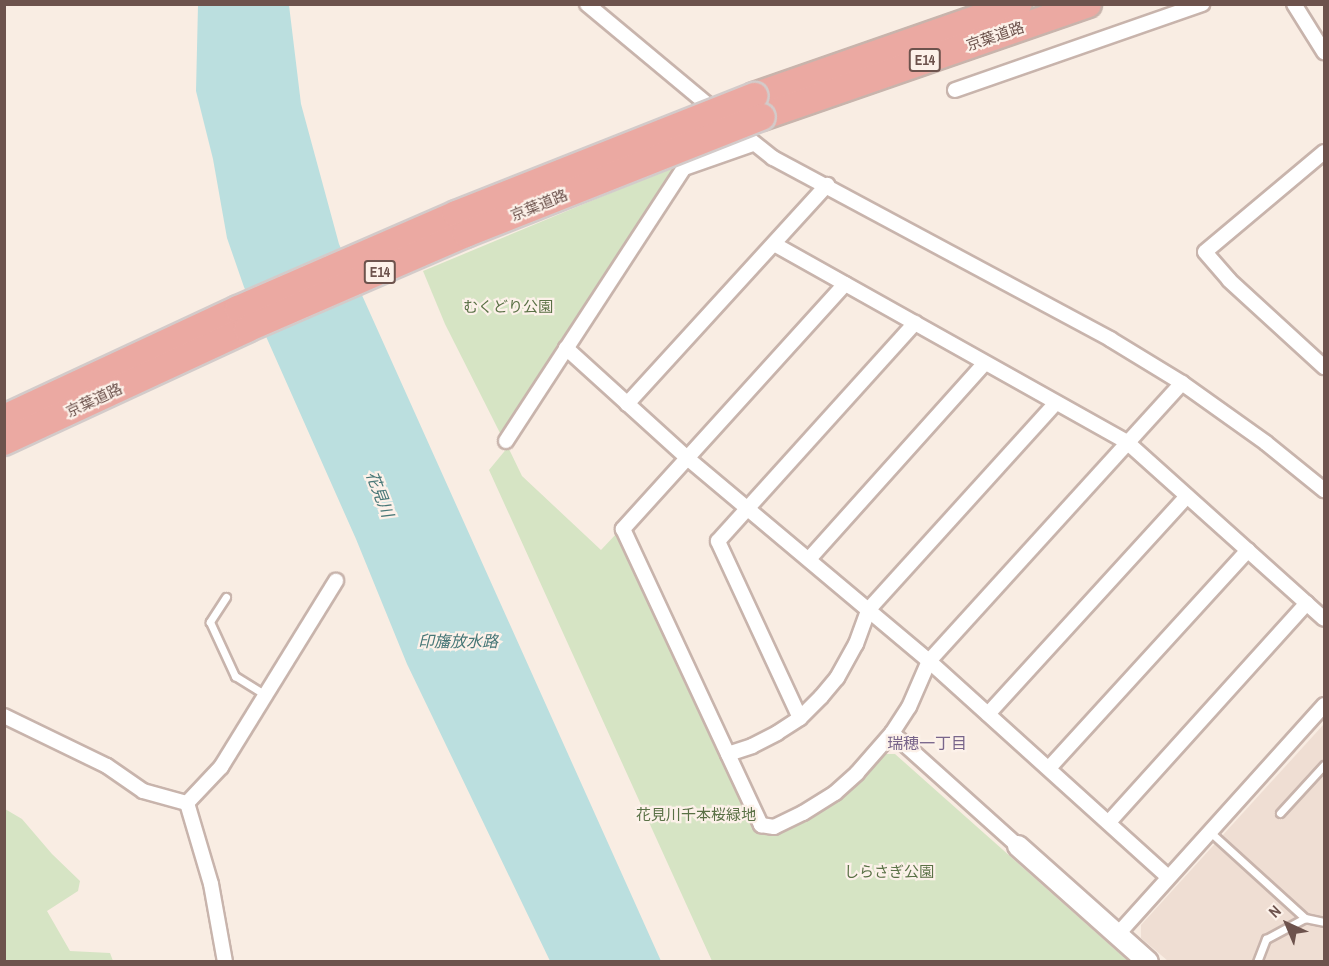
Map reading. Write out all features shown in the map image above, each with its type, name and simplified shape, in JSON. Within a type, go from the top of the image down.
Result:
[{"type":"highway","name":"京葉道路","points":[[4,418],[476,230],[758,107],[1018,4]]},
{"type":"highway","name":"京葉道路","points":[[758,107],[1088,4]]},
{"type":"highway","name":"京葉道路","points":[[4,442],[166,354]]},
{"type":"highway","points":[[4,409],[166,354]]},
{"type":"highway","points":[[4,454],[166,354]]},
{"type":"street","points":[[587,4],[693,90],[753,144],[1110,339],[1182,383],[1266,443],[1324,490]]},
{"type":"street","points":[[955,90],[1202,4]]},
{"type":"street","points":[[1294,4],[1324,52]]},
{"type":"street","points":[[506,441],[684,168],[753,144]]},
{"type":"street","points":[[1324,152],[1205,252],[1229,280],[1324,367]]},
{"type":"street","points":[[627,404],[827,185]]},
{"type":"street","points":[[774,244],[1128,443],[1324,619]]},
{"type":"street","points":[[845,284],[623,529],[760,825],[774,827],[803,813],[835,792],[857,773],[892,733],[909,707],[929,661],[1182,383]]},
{"type":"street","points":[[800,718],[718,541],[915,323]]},
{"type":"street","points":[[566,348],[686,457],[929,661],[1168,877]]},
{"type":"street","points":[[809,559],[985,363]]},
{"type":"street","points":[[728,754],[752,746],[800,718],[837,678],[856,644],[869,609],[1056,403]]},
{"type":"street","points":[[988,714],[1187,496]]},
{"type":"street","points":[[1049,768],[1248,550]]},
{"type":"street","points":[[187,803],[221,767],[336,581]]},
{"type":"street","points":[[1109,822],[1307,603]]},
{"type":"street","points":[[1118,934],[1324,705]]},
{"type":"street","points":[[4,716],[88,756],[143,791],[187,803]]},
{"type":"street","points":[[892,733],[1148,962]]},
{"type":"street","points":[[187,803],[211,884],[225,962]]},
{"type":"lane","points":[[226,597],[210,622],[235,676],[265,695]]},
{"type":"lane","points":[[1280,813],[1324,765]]},
{"type":"lane","points":[[1209,831],[1305,918],[1324,922]]},
{"type":"lane","points":[[1257,962],[1266,939],[1305,918]]},
{"type":"shaded area","points":[[1324,724],[1324,961],[1168,961],[1141,938],[1141,925]]},
{"type":"green space","name":"むくどり公園","points":[[680,164],[501,435],[445,324],[423,271]]},
{"type":"green space","points":[[508,447],[522,476],[601,550],[617,533],[686,686],[754,826],[768,835],[815,814],[886,754],[895,754],[1128,961],[712,961],[489,470]]},
{"type":"green space","points":[[5,809],[22,819],[52,854],[80,881],[78,891],[47,911],[70,951],[110,953],[113,961],[5,961]]},
{"type":"water","name":"印旛放水路","points":[[198,5],[289,5],[301,104],[339,244],[661,961],[550,961],[407,664],[356,539],[244,287],[227,238],[213,159],[196,91]]},
{"type":"district","name":"瑞穂一丁目","points":[[927,743]]},
{"type":"water label","name":"花見川","points":[[380,494]]},
{"type":"park label","name":"花見川千本桜緑地","points":[[696,815]]},
{"type":"park label","name":"しらさぎ公園","points":[[889,872]]}]
